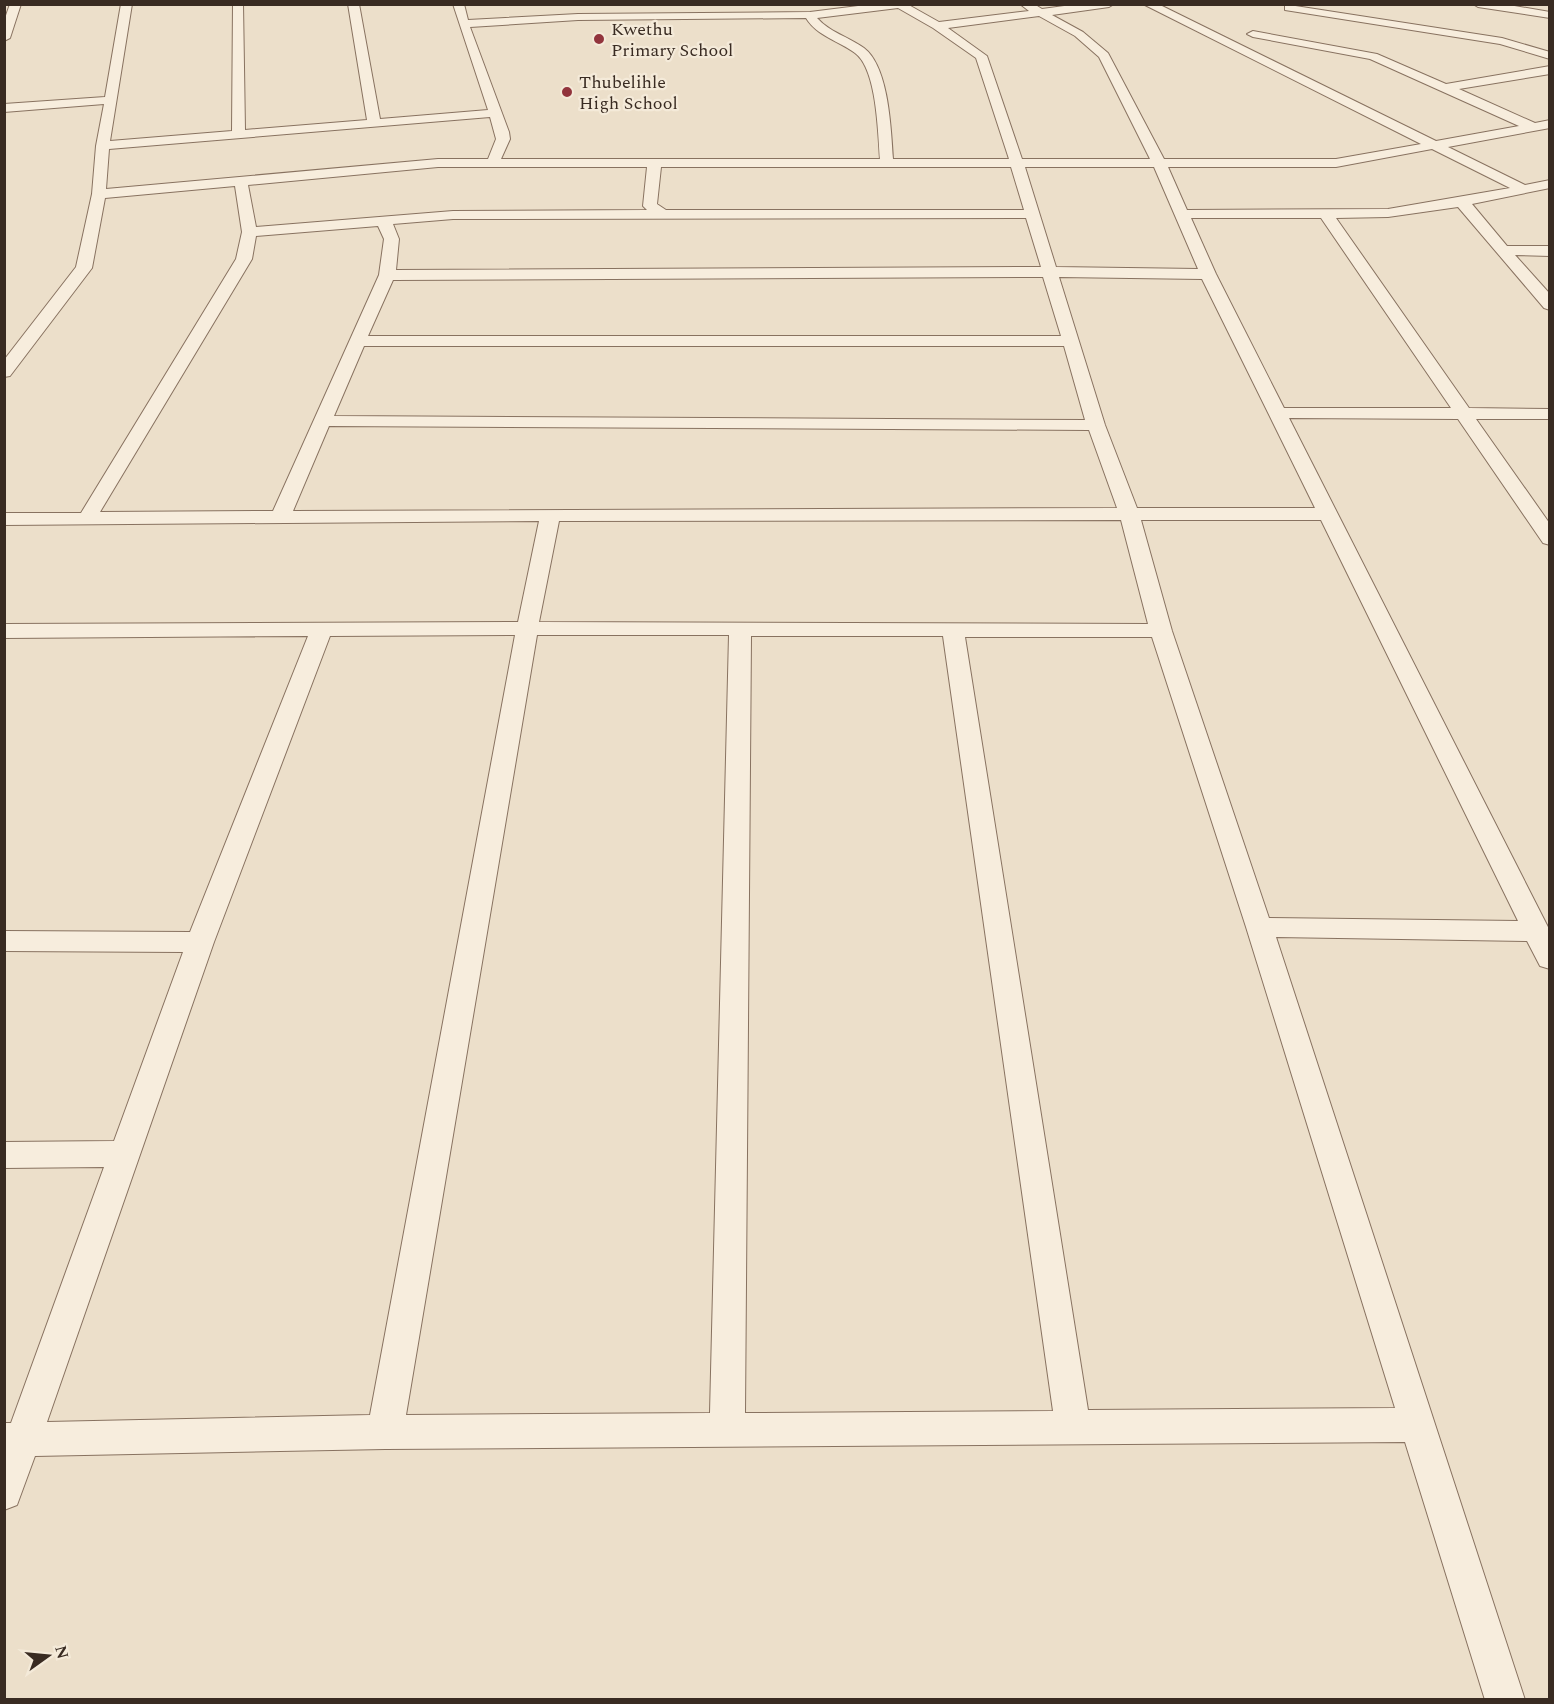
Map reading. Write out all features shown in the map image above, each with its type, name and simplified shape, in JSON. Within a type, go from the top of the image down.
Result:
[{"type":"street","points":[[4,38],[16,4]]},
{"type":"street","points":[[4,372],[81,274],[99,194],[103,146],[127,4]]},
{"type":"street","points":[[238,4],[239,134]]},
{"type":"street","points":[[353,4],[374,122]]},
{"type":"street","points":[[458,4],[502,132],[502,139],[493,163]]},
{"type":"street","points":[[568,4],[578,17]]},
{"type":"street","points":[[937,26],[1033,9],[1108,4]]},
{"type":"street","points":[[1148,4],[1523,189]]},
{"type":"street","points":[[1478,4],[1550,15]]},
{"type":"street","points":[[463,24],[578,17],[810,15],[898,5],[937,26],[981,56],[1017,163],[1048,272],[1072,341],[1095,425],[1129,514],[1161,631],[1259,927],[1505,1700]]},
{"type":"street","points":[[1033,9],[1079,34],[1104,56],[1158,161],[1208,274],[1550,959]]},
{"type":"street","points":[[1224,41],[1253,34],[1283,12],[1502,41],[1550,56]]},
{"type":"street","points":[[810,15],[819,26],[867,57],[881,101],[887,163]]},
{"type":"street","points":[[1253,34],[1373,56],[1533,127]]},
{"type":"street","points":[[1445,88],[1550,70]]},
{"type":"street","points":[[4,108],[111,100]]},
{"type":"street","points":[[103,146],[494,113]]},
{"type":"street","points":[[99,194],[422,164],[1336,162],[1550,124]]},
{"type":"street","points":[[654,164],[650,206],[665,216]]},
{"type":"street","points":[[86,519],[244,259],[249,232],[241,182]]},
{"type":"street","points":[[1180,214],[1388,213],[1462,202],[1550,184]]},
{"type":"street","points":[[1462,202],[1550,305]]},
{"type":"street","points":[[249,232],[483,214],[665,216],[1032,214]]},
{"type":"street","points":[[1326,214],[1550,539]]},
{"type":"street","points":[[281,516],[356,341],[387,275],[393,248],[392,236],[390,228],[382,221]]},
{"type":"street","points":[[1505,250],[1550,251]]},
{"type":"street","points":[[387,275],[1048,272],[1208,274]]},
{"type":"street","points":[[356,341],[1072,341]]},
{"type":"street","points":[[4,346],[24,346]]},
{"type":"street","points":[[1279,413],[1550,414]]},
{"type":"street","points":[[322,421],[1095,425]]},
{"type":"street","points":[[1529,508],[1550,510]]},
{"type":"street","points":[[4,519],[281,516],[1329,514]]},
{"type":"street","points":[[385,1432],[527,628],[550,515]]},
{"type":"street","points":[[4,631],[527,628],[1161,631]]},
{"type":"street","points":[[4,1492],[14,1440],[124,1154],[200,942],[322,629]]},
{"type":"street","points":[[727,1430],[740,629]]},
{"type":"street","points":[[952,630],[1073,1428]]},
{"type":"street","points":[[1259,927],[1535,931]]},
{"type":"street","points":[[4,941],[200,942]]},
{"type":"street","points":[[4,1155],[124,1154]]},
{"type":"street","points":[[14,1440],[385,1432],[1417,1425]]},
{"type":"place","name":"Kwethu Primary School","points":[[599,39]]},
{"type":"place","name":"Thubelihle High School","points":[[567,92]]}]
